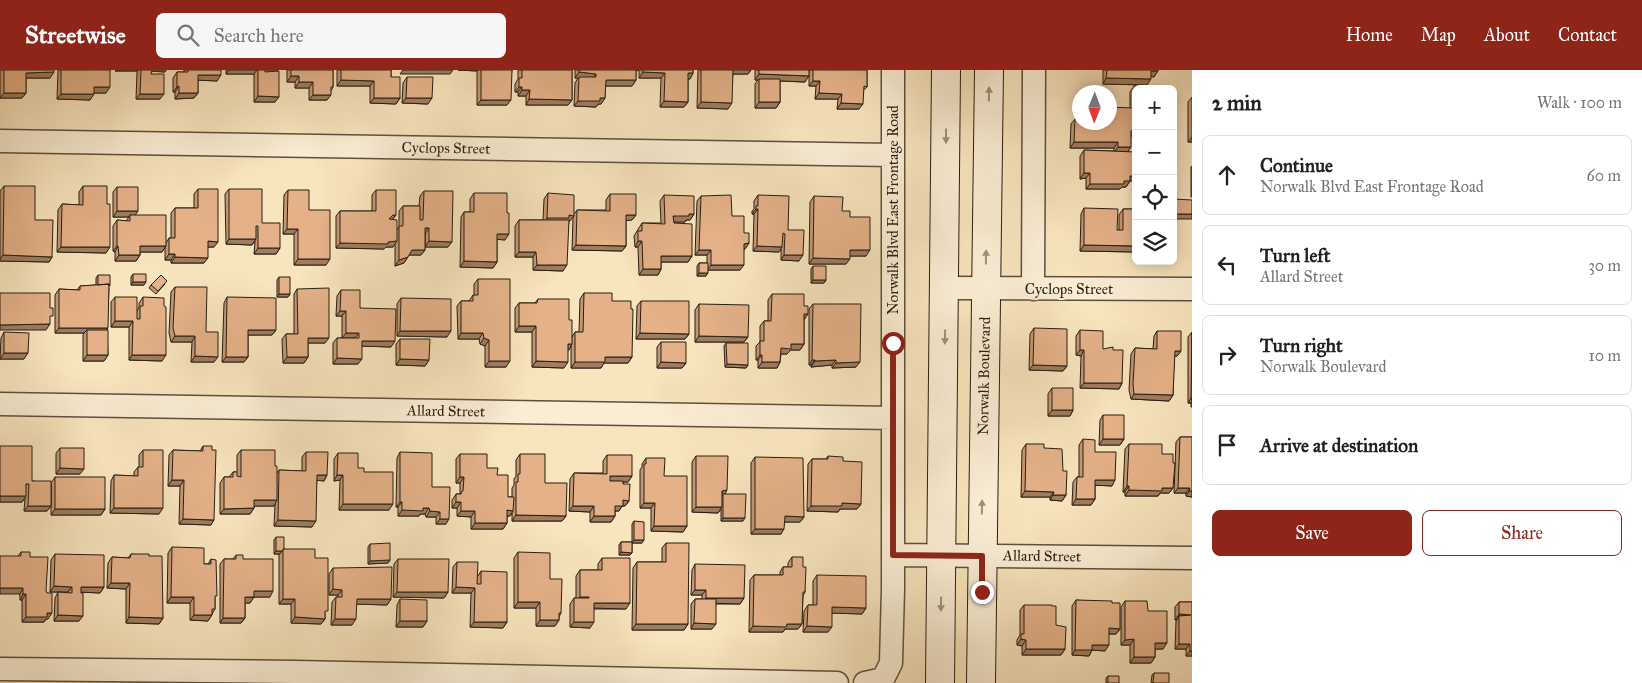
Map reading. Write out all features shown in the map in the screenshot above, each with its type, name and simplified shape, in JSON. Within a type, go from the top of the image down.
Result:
[{"type":"main road","points":[[940,683],[946,70]]},
{"type":"main road","name":"Norwalk Boulevard","points":[[981,683],[989,70]]},
{"type":"street","name":"Norwalk Blvd East Frontage Road","points":[[874,681],[891,663],[893,555],[893,70]]},
{"type":"street","points":[[1033,289],[1034,70]]},
{"type":"street","name":"Cyclops Street","points":[[0,142],[892,155]]},
{"type":"street","name":"Cyclops Street","points":[[945,288],[1192,289]]},
{"type":"street","name":"Allard Street","points":[[0,404],[893,418]]},
{"type":"street","name":"Allard Street","points":[[893,555],[1192,558]]},
{"type":"street","points":[[0,669],[295,678],[837,683]]},
{"type":"building","points":[[4,70],[54,70],[54,72],[26,73],[26,93],[4,93]]},
{"type":"building","points":[[61,70],[110,70],[110,87],[94,87],[94,94],[61,94]]},
{"type":"building","points":[[141,70],[152,70],[151,74],[164,74],[164,94],[140,94]]},
{"type":"building","points":[[188,70],[221,70],[221,75],[198,75],[198,93],[179,93],[177,72],[188,72]]},
{"type":"building","points":[[258,70],[265,70],[265,72],[279,71],[279,97],[258,96]]},
{"type":"building","points":[[291,70],[333,70],[331,95],[313,95],[313,82],[299,82],[299,76],[291,76]]},
{"type":"building","points":[[341,70],[391,70],[391,77],[400,77],[400,98],[374,98],[374,81],[341,80]]},
{"type":"building","points":[[481,70],[512,70],[511,100],[481,100]]},
{"type":"building","points":[[522,70],[572,70],[572,100],[529,99],[530,90],[522,90],[522,87],[519,87],[519,78],[522,78]]},
{"type":"building","points":[[579,70],[636,70],[636,80],[606,80],[605,98],[600,98],[600,101],[578,101],[579,77],[596,77],[596,74],[579,72]]},
{"type":"building","points":[[643,70],[693,70],[693,73],[688,73],[688,102],[664,101],[665,73],[643,72]]},
{"type":"building","points":[[701,70],[733,70],[732,103],[701,102]]},
{"type":"building","points":[[759,70],[809,70],[809,76],[759,74]]},
{"type":"building","points":[[813,70],[867,70],[867,87],[864,86],[863,104],[841,103],[842,94],[819,93],[820,81],[813,81]]},
{"type":"building","points":[[1107,70],[1158,71],[1151,71],[1151,79],[1106,78]]},
{"type":"building","points":[[407,77],[433,77],[432,98],[406,98]]},
{"type":"building","points":[[759,79],[780,79],[780,102],[759,102]]},
{"type":"building","points":[[1117,107],[1132,108],[1131,147],[1118,147],[1118,142],[1074,142],[1075,130],[1117,130]]},
{"type":"building","points":[[1084,150],[1132,152],[1132,176],[1130,176],[1130,181],[1124,181],[1124,184],[1090,184],[1090,173],[1084,173]]},
{"type":"building","points":[[4,186],[35,186],[35,220],[53,220],[52,257],[3,255]]},
{"type":"building","points":[[83,186],[107,186],[107,204],[110,204],[110,247],[61,247],[62,204],[83,205]]},
{"type":"building","points":[[117,187],[138,187],[138,211],[117,211]]},
{"type":"building","points":[[198,189],[218,189],[218,242],[208,241],[208,258],[175,257],[175,254],[169,254],[169,238],[175,238],[175,208],[198,208]]},
{"type":"building","points":[[229,189],[262,189],[262,223],[280,223],[280,248],[258,248],[258,226],[256,226],[256,239],[229,239]]},
{"type":"building","points":[[288,190],[309,190],[309,210],[330,210],[330,259],[298,259],[298,229],[287,229]]},
{"type":"building","points":[[376,190],[396,190],[396,215],[389,219],[397,220],[397,241],[388,242],[388,244],[340,243],[340,211],[376,211]]},
{"type":"building","points":[[424,191],[453,191],[452,242],[429,241],[429,228],[425,228],[425,250],[412,250],[408,257],[399,260],[399,226],[403,226],[403,206],[420,206],[420,220],[423,220]]},
{"type":"building","points":[[474,193],[507,193],[509,234],[497,234],[497,262],[464,261],[464,212],[474,212]]},
{"type":"building","points":[[548,193],[574,195],[574,216],[569,215],[569,218],[547,218]]},
{"type":"building","points":[[610,194],[636,194],[636,215],[626,215],[626,246],[576,245],[577,210],[610,211]]},
{"type":"building","points":[[664,195],[694,196],[694,214],[689,214],[689,216],[673,216],[674,223],[692,224],[692,256],[661,256],[661,269],[643,269],[642,241],[638,241],[638,231],[642,231],[642,223],[665,224]]},
{"type":"building","points":[[731,195],[732,216],[744,216],[744,233],[749,233],[749,243],[744,244],[744,265],[711,265],[711,250],[699,250],[701,196]]},
{"type":"building","points":[[758,195],[789,196],[788,230],[804,230],[803,255],[784,255],[785,234],[783,233],[782,247],[757,246],[758,209],[756,209],[756,206],[758,206]]},
{"type":"building","points":[[814,196],[843,197],[842,211],[850,211],[850,217],[870,217],[870,250],[850,250],[850,259],[813,258]]},
{"type":"building","points":[[1177,199],[1192,200],[1192,214],[1177,214]]},
{"type":"building","points":[[1084,208],[1118,209],[1117,230],[1123,230],[1123,209],[1132,209],[1132,246],[1084,245]]},
{"type":"building","points":[[130,215],[166,215],[166,246],[140,246],[140,255],[119,255],[117,220],[130,221]]},
{"type":"building","points":[[519,220],[569,220],[567,265],[537,265],[536,252],[519,252]]},
{"type":"building","points":[[699,263],[708,263],[708,273],[699,273]]},
{"type":"building","points":[[813,266],[826,266],[826,280],[813,280]]},
{"type":"building","points":[[133,274],[146,274],[146,282],[133,282]]},
{"type":"building","points":[[98,275],[110,275],[110,286],[109,284],[98,285]]},
{"type":"building","points":[[161,275],[167,281],[158,291],[151,285]]},
{"type":"building","points":[[279,277],[290,277],[290,294],[279,294]]},
{"type":"building","points":[[478,279],[510,279],[510,361],[489,361],[489,340],[484,338],[483,333],[461,333],[461,301],[473,301],[473,295],[478,295]]},
{"type":"building","points":[[109,284],[108,328],[59,328],[59,289],[80,290],[80,286]]},
{"type":"building","points":[[175,287],[207,287],[206,332],[218,332],[218,357],[195,356],[195,336],[175,336],[173,328]]},
{"type":"building","points":[[329,288],[329,338],[308,338],[308,357],[287,357],[286,334],[298,334],[297,289]]},
{"type":"building","points":[[341,290],[360,290],[360,308],[396,309],[395,341],[362,341],[362,359],[337,358],[337,338],[359,338],[359,333],[346,333],[346,311],[340,311]]},
{"type":"building","points":[[0,293],[50,293],[50,308],[53,308],[53,316],[50,316],[50,324],[0,325]]},
{"type":"building","points":[[584,293],[612,293],[612,301],[631,301],[631,309],[633,309],[632,357],[605,357],[605,362],[575,362],[575,332],[583,332]]},
{"type":"building","points":[[772,294],[804,294],[804,306],[808,306],[808,314],[804,314],[804,344],[791,344],[791,349],[781,348],[780,362],[762,362],[760,341],[764,341],[764,321],[771,321]]},
{"type":"building","points":[[115,297],[137,297],[137,319],[140,319],[140,306],[143,306],[143,297],[164,298],[164,306],[166,307],[166,355],[132,355],[133,321],[115,321]]},
{"type":"building","points":[[227,297],[276,298],[276,330],[248,330],[248,357],[226,357]]},
{"type":"building","points":[[401,298],[451,299],[451,331],[400,331]]},
{"type":"building","points":[[538,299],[569,299],[569,320],[572,320],[572,344],[568,344],[568,362],[536,361],[536,326],[519,326],[519,303],[537,303]]},
{"type":"building","points":[[641,301],[689,301],[689,334],[640,333]]},
{"type":"building","points":[[699,304],[749,305],[748,337],[699,336]]},
{"type":"building","points":[[813,304],[861,304],[860,362],[836,363],[836,360],[812,360]]},
{"type":"building","points":[[1034,328],[1067,329],[1067,366],[1033,365]]},
{"type":"building","points":[[87,330],[108,330],[108,355],[87,355]]},
{"type":"building","points":[[1080,330],[1103,331],[1103,349],[1113,347],[1113,350],[1123,350],[1122,383],[1084,383],[1084,350],[1080,350]]},
{"type":"building","points":[[1157,331],[1181,331],[1181,351],[1175,351],[1173,395],[1134,394],[1135,348],[1157,349]]},
{"type":"building","points":[[4,332],[29,333],[28,353],[4,353]]},
{"type":"building","points":[[1192,332],[1192,398],[1191,398]]},
{"type":"building","points":[[400,339],[430,339],[429,360],[400,359]]},
{"type":"building","points":[[661,342],[686,342],[686,363],[661,362]]},
{"type":"building","points":[[726,343],[748,343],[748,365],[727,364]]},
{"type":"building","points":[[1052,388],[1073,388],[1073,410],[1052,410]]},
{"type":"building","points":[[1103,415],[1124,415],[1124,439],[1103,439]]},
{"type":"building","points":[[1180,437],[1192,437],[1192,491],[1189,491],[1190,488],[1178,488]]},
{"type":"building","points":[[1083,439],[1095,440],[1095,452],[1116,452],[1115,480],[1095,480],[1095,499],[1076,499],[1077,477],[1083,477]]},
{"type":"building","points":[[1026,444],[1044,444],[1044,448],[1062,449],[1063,471],[1067,471],[1066,495],[1053,495],[1054,492],[1025,491]]},
{"type":"building","points":[[1129,444],[1162,444],[1162,454],[1173,454],[1173,463],[1175,463],[1173,488],[1162,488],[1162,491],[1129,490],[1129,486],[1127,486]]},
{"type":"building","points":[[0,446],[32,446],[32,481],[51,481],[51,506],[28,506],[29,484],[26,484],[26,496],[0,496]]},
{"type":"building","points":[[203,446],[212,446],[212,450],[216,450],[214,520],[183,519],[184,480],[172,480],[173,450],[203,451]]},
{"type":"building","points":[[60,448],[84,448],[84,469],[60,468]]},
{"type":"building","points":[[143,450],[163,450],[163,508],[114,508],[114,475],[138,476],[138,467],[143,467]]},
{"type":"building","points":[[241,450],[275,450],[277,500],[254,500],[254,508],[224,509],[224,477],[233,477],[233,472],[237,472],[237,476],[241,477]]},
{"type":"building","points":[[306,452],[328,452],[327,475],[317,475],[316,521],[278,520],[279,470],[306,471]]},
{"type":"building","points":[[400,452],[432,453],[432,487],[450,487],[449,519],[440,519],[440,512],[430,511],[429,508],[423,508],[423,511],[402,510],[402,502],[400,502]]},
{"type":"building","points":[[338,453],[358,453],[358,468],[364,468],[364,472],[393,472],[393,504],[343,504],[343,475],[337,475]]},
{"type":"building","points":[[460,454],[487,454],[487,468],[498,468],[497,475],[508,475],[508,497],[514,497],[513,511],[507,510],[507,523],[475,523],[475,511],[461,511],[461,502],[456,502],[456,494],[461,494],[463,491],[464,477],[460,477]]},
{"type":"building","points":[[520,454],[545,454],[545,483],[567,483],[566,516],[516,515],[516,482],[518,482],[518,474],[520,474]]},
{"type":"building","points":[[607,455],[632,455],[632,476],[610,476],[610,481],[623,481],[623,484],[630,484],[629,501],[623,500],[623,506],[615,506],[615,516],[594,516],[594,506],[573,506],[574,473],[607,474]]},
{"type":"building","points":[[696,456],[728,456],[727,490],[722,491],[722,507],[696,507]]},
{"type":"building","points":[[828,456],[843,457],[843,461],[862,462],[861,504],[842,503],[842,506],[811,506],[812,459],[828,459]]},
{"type":"building","points":[[755,457],[803,458],[804,517],[785,516],[784,529],[755,529]]},
{"type":"building","points":[[646,458],[665,458],[664,476],[687,476],[687,526],[654,526],[655,503],[644,503],[644,464],[646,464]]},
{"type":"building","points":[[55,477],[105,477],[105,509],[55,509]]},
{"type":"building","points":[[723,494],[746,494],[745,518],[723,518]]},
{"type":"building","points":[[634,521],[644,522],[644,540],[634,540]]},
{"type":"building","points":[[276,537],[284,537],[284,549],[282,551],[276,551]]},
{"type":"building","points":[[621,542],[632,542],[632,553],[621,552]]},
{"type":"building","points":[[390,543],[390,560],[370,561],[370,544]]},
{"type":"building","points":[[666,543],[689,543],[688,624],[636,624],[637,562],[666,562]]},
{"type":"building","points":[[172,547],[204,548],[204,564],[211,564],[211,559],[216,560],[217,596],[215,596],[215,609],[212,609],[212,615],[194,615],[194,597],[171,597]]},
{"type":"building","points":[[283,549],[315,549],[315,558],[328,558],[328,611],[325,611],[325,619],[295,617],[295,599],[283,599]]},
{"type":"building","points":[[21,552],[30,552],[30,557],[48,557],[46,591],[47,593],[52,593],[52,613],[47,613],[47,617],[26,617],[26,594],[23,594],[23,588],[0,588],[0,556],[21,556]]},
{"type":"building","points":[[518,552],[550,553],[550,579],[562,579],[559,620],[540,620],[540,602],[518,602]]},
{"type":"building","points":[[55,554],[104,555],[104,587],[81,587],[81,593],[83,593],[83,616],[58,615],[58,592],[72,593],[72,587],[54,586]]},
{"type":"building","points":[[131,554],[162,556],[163,618],[129,617],[130,583],[111,583],[112,557],[130,558]]},
{"type":"building","points":[[236,555],[243,555],[243,559],[273,559],[273,591],[254,591],[254,597],[245,597],[245,618],[223,618],[224,559],[236,559]]},
{"type":"building","points":[[792,557],[803,557],[803,567],[806,567],[802,624],[787,624],[786,627],[753,626],[754,575],[783,575],[783,567],[792,567]]},
{"type":"building","points":[[602,558],[630,558],[630,603],[594,603],[594,622],[574,622],[574,598],[589,598],[580,597],[580,570],[602,570]]},
{"type":"building","points":[[398,559],[449,559],[448,592],[397,592]]},
{"type":"building","points":[[457,562],[478,562],[477,584],[481,584],[481,571],[507,572],[507,622],[474,622],[475,588],[456,587]]},
{"type":"building","points":[[695,564],[745,565],[744,598],[706,598],[706,590],[695,590]]},
{"type":"building","points":[[392,567],[391,599],[357,599],[356,619],[335,619],[336,597],[342,597],[342,590],[333,589],[333,568]]},
{"type":"building","points":[[817,575],[866,576],[866,608],[832,607],[832,627],[807,626],[808,605],[817,605]]},
{"type":"building","points":[[400,599],[427,600],[427,621],[400,621]]},
{"type":"building","points":[[695,599],[716,599],[716,624],[694,623]]},
{"type":"building","points":[[1076,600],[1120,603],[1120,629],[1109,628],[1109,645],[1092,645],[1092,650],[1075,650]]},
{"type":"building","points":[[1125,601],[1147,601],[1148,611],[1167,611],[1167,643],[1155,643],[1155,657],[1134,657],[1134,639],[1125,640]]},
{"type":"building","points":[[1179,602],[1192,602],[1192,651],[1190,651],[1190,644],[1179,644],[1179,616],[1191,615],[1179,614]]},
{"type":"building","points":[[1024,605],[1056,606],[1056,625],[1066,627],[1065,649],[1026,649],[1026,640],[1021,639],[1021,634],[1024,634]]},
{"type":"building","points":[[1154,673],[1169,673],[1169,683],[1153,683]]},
{"type":"building","points":[[1108,676],[1119,676],[1119,683],[1108,683]]},
{"type":"route","points":[[893,343],[893,555],[982,556],[982,592]]}]
